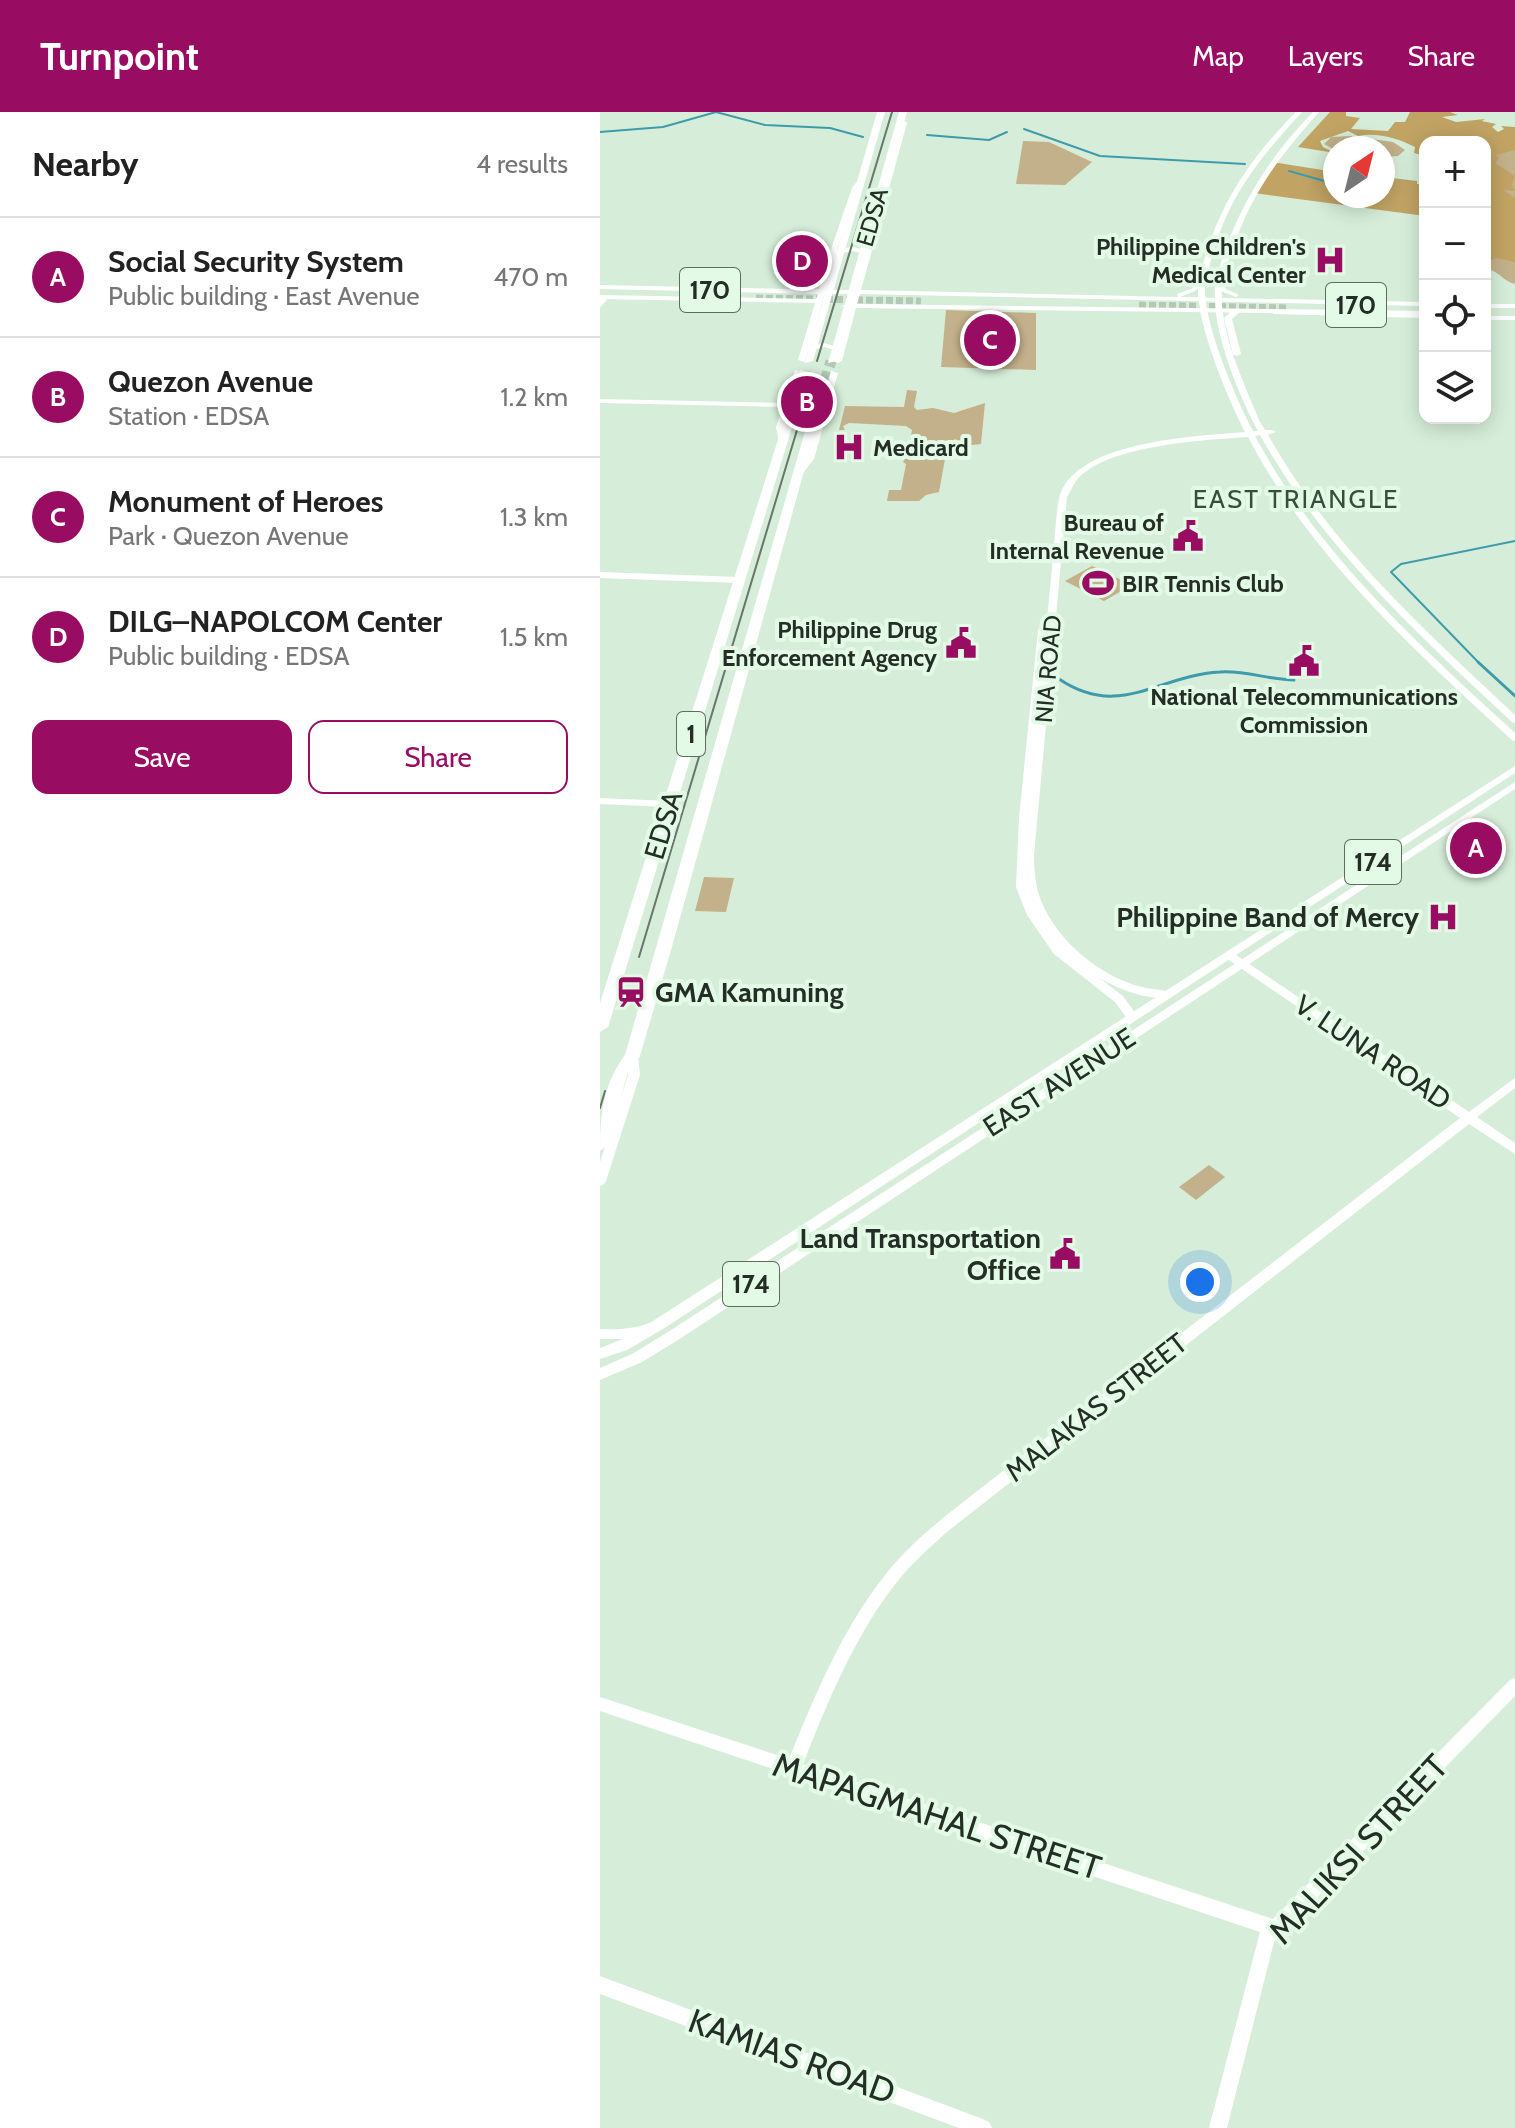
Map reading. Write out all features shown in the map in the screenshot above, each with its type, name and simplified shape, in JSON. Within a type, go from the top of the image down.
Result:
[{"type":"highway","name":"EDSA","points":[[805,360],[849,227],[881,112]]},
{"type":"highway","name":"EDSA","points":[[834,361],[902,116]]},
{"type":"highway","name":"EDSA","points":[[600,1027],[783,441],[801,372]]},
{"type":"highway","name":"EDSA","points":[[600,1145],[619,1074],[632,1056],[811,428]]},
{"type":"main road","points":[[1299,112],[1265,146],[1243,177],[1219,224],[1208,261],[1202,298],[1228,390],[1376,576],[1424,627],[1515,711]]},
{"type":"main road","points":[[1316,112],[1282,147],[1259,179],[1237,223],[1224,262],[1218,299],[1224,337],[1241,389],[1294,506],[1327,551],[1385,617],[1515,738]]},
{"type":"main road","name":"EDSA","points":[[834,361],[850,317],[850,304],[858,291],[904,123],[902,116]]},
{"type":"main road","name":"EDSA","points":[[805,360],[813,316],[834,261],[833,252],[855,188],[862,177]]},
{"type":"main road","points":[[792,287],[808,281],[833,252],[871,243]]},
{"type":"main road","points":[[833,252],[853,249],[868,253]]},
{"type":"main road","points":[[1208,261],[1224,262]]},
{"type":"main road","points":[[864,267],[873,281],[896,290]]},
{"type":"main road","points":[[1169,298],[1191,291],[1203,281]]},
{"type":"main road","points":[[1220,283],[1223,290],[1237,296],[1286,303]]},
{"type":"main road","name":"170","points":[[600,295],[792,287],[823,290]]},
{"type":"main road","points":[[823,290],[850,304],[838,340],[841,348]]},
{"type":"main road","name":"170","points":[[600,295],[823,290],[1140,301]]},
{"type":"main road","name":"170","points":[[858,291],[1140,301]]},
{"type":"main road","name":"170","points":[[600,295],[757,296]]},
{"type":"main road","name":"170","points":[[600,295],[820,303]]},
{"type":"main road","name":"170","points":[[600,295],[820,303]]},
{"type":"main road","name":"170","points":[[922,299],[1140,301],[1202,298],[1419,309]]},
{"type":"main road","name":"170","points":[[1271,300],[1419,309]]},
{"type":"main road","points":[[783,304],[802,308],[813,316]]},
{"type":"main road","name":"170","points":[[850,304],[1206,311],[1419,309]]},
{"type":"main road","name":"170","points":[[850,304],[1149,310]]},
{"type":"main road","points":[[850,317],[881,306]]},
{"type":"main road","points":[[1491,306],[1515,306]]},
{"type":"main road","points":[[1168,310],[1209,321]]},
{"type":"main road","points":[[1237,311],[1228,318],[1261,432],[1318,517],[1369,577],[1447,657],[1515,720]]},
{"type":"main road","points":[[1491,316],[1515,316]]},
{"type":"main road","points":[[805,350],[824,345],[841,348]]},
{"type":"main road","name":"EDSA","points":[[783,441],[780,427],[801,372]]},
{"type":"main road","name":"EDSA","points":[[800,471],[810,459],[834,373]]},
{"type":"main road","points":[[600,401],[787,405]]},
{"type":"main road","name":"NIA ROAD","points":[[1167,995],[1148,994],[1115,982],[1071,950],[1042,913],[1031,881],[1029,855],[1063,497],[1067,485],[1081,470],[1121,452],[1261,432]]},
{"type":"main road","name":"NIA ROAD","points":[[1132,1017],[1119,999],[1058,951],[1032,915],[1021,887],[1024,818],[1057,493],[1074,469],[1103,453],[1136,445],[1261,432]]},
{"type":"main road","points":[[600,575],[739,580]]},
{"type":"main road","points":[[1431,661],[1447,657]]},
{"type":"main road","name":"EAST AVENUE","points":[[601,1355],[658,1325],[1515,769]]},
{"type":"main road","name":"EAST AVENUE","points":[[600,1374],[625,1364],[673,1336],[1515,785]]},
{"type":"main road","points":[[600,801],[669,804]]},
{"type":"main road","name":"V. LUNA ROAD","points":[[1230,955],[1515,1149]]},
{"type":"main road","name":"EDSA","points":[[600,1181],[634,1075],[632,1056]]},
{"type":"main road","name":"MALAKAS STREET","points":[[793,1768],[848,1648],[869,1611],[893,1575],[921,1546],[1515,1082]]},
{"type":"main road","points":[[600,1334],[629,1334],[658,1325]]},
{"type":"main road","points":[[600,1383],[625,1364]]},
{"type":"main road","name":"MALIKSI STREET","points":[[1218,2128],[1263,1948],[1273,1928],[1515,1685]]},
{"type":"main road","name":"MAPAGMAHAL STREET","points":[[600,1704],[1273,1928]]},
{"type":"main road","name":"KAMIAS ROAD","points":[[600,1985],[983,2128]]},
{"type":"shaded area","points":[[1330,112],[1346,112],[1346,116],[1360,118],[1351,129],[1388,131],[1395,122],[1405,122],[1410,112],[1450,112],[1458,115],[1442,117],[1456,122],[1485,119],[1482,121],[1496,124],[1492,127],[1498,132],[1504,129],[1501,126],[1515,127],[1515,150],[1496,155],[1499,158],[1495,163],[1515,176],[1512,185],[1515,191],[1503,190],[1515,198],[1515,262],[1497,258],[1491,260],[1491,136],[1419,136],[1419,154],[1414,153],[1415,147],[1395,139],[1395,136],[1358,136],[1348,131],[1323,136],[1320,141],[1323,151],[1298,147]]},
{"type":"shaded area","points":[[1515,129],[1515,284],[1491,270],[1491,166],[1497,146]]},
{"type":"shaded area","points":[[1023,141],[1049,142],[1092,162],[1065,185],[1016,184]]},
{"type":"shaded area","points":[[1395,143],[1405,150],[1395,156]]},
{"type":"shaded area","points":[[1272,162],[1323,170],[1323,202],[1254,193]]},
{"type":"shaded area","points":[[1395,178],[1417,181],[1419,215],[1366,208],[1395,208]]},
{"type":"shaded area","points":[[946,310],[1036,313],[1036,370],[941,367]]},
{"type":"shaded area","points":[[907,390],[917,391],[914,407],[917,410],[933,408],[954,413],[985,403],[981,444],[947,448],[939,492],[926,495],[919,501],[887,501],[889,490],[901,490],[906,464],[903,462],[908,454],[912,430],[906,426],[849,423],[843,426],[845,430],[839,430],[845,406],[904,407]]},
{"type":"shaded area","name":"BIR Tennis Club","points":[[1092,566],[1132,585],[1104,601],[1065,581]]},
{"type":"shaded area","points":[[704,877],[734,878],[726,912],[695,911]]},
{"type":"shaded area","points":[[1209,1165],[1225,1177],[1196,1200],[1179,1187]]},
{"type":"waterway","points":[[600,132],[663,127],[716,112],[765,125],[830,128],[863,137]]},
{"type":"waterway","points":[[1024,129],[1100,156],[1245,164]]},
{"type":"waterway","points":[[927,135],[989,140],[1007,132]]},
{"type":"waterway","points":[[1289,171],[1323,181]]},
{"type":"waterway","points":[[1479,663],[1391,572],[1401,564],[1515,541]]},
{"type":"waterway","points":[[1479,663],[1515,696]]},
{"type":"waterway","points":[[1059,679],[1081,691],[1101,696],[1120,696],[1220,672],[1294,680]]},
{"type":"tunnel","points":[[756,298],[921,301]]},
{"type":"tunnel","points":[[1139,305],[1288,308]]},
{"type":"tunnel","points":[[811,428],[831,361]]},
{"type":"tram line","points":[[817,361],[892,112]]},
{"type":"tram line","points":[[639,957],[800,420]]},
{"type":"tram line","points":[[600,1108],[605,1091]]},
{"type":"place","name":"Philippine Children's Medical Center","points":[[1330,260]]},
{"type":"place","name":"DILG–NAPOLCOM Center","points":[[802,261]]},
{"type":"place","name":"Monument of Heroes","points":[[990,340]]},
{"type":"place","name":"Quezon Avenue","points":[[807,402]]},
{"type":"place","name":"Medicard","points":[[849,447]]},
{"type":"place","name":"Bureau of Internal Revenue","points":[[1188,536]]},
{"type":"place","name":"BIR Tennis Club","points":[[1098,583]]},
{"type":"place","name":"Philippine Drug Enforcement Agency","points":[[961,643]]},
{"type":"place","name":"National Telecommunications Commission","points":[[1304,661]]},
{"type":"place","name":"Social Security System","points":[[1476,848]]},
{"type":"place","name":"Philippine Band of Mercy","points":[[1443,917]]},
{"type":"place","name":"GMA Kamuning","points":[[631,992]]},
{"type":"place","name":"Land Transportation Office","points":[[1065,1254]]},
{"type":"district","name":"EAST TRIANGLE","points":[[1296,499]]}]
